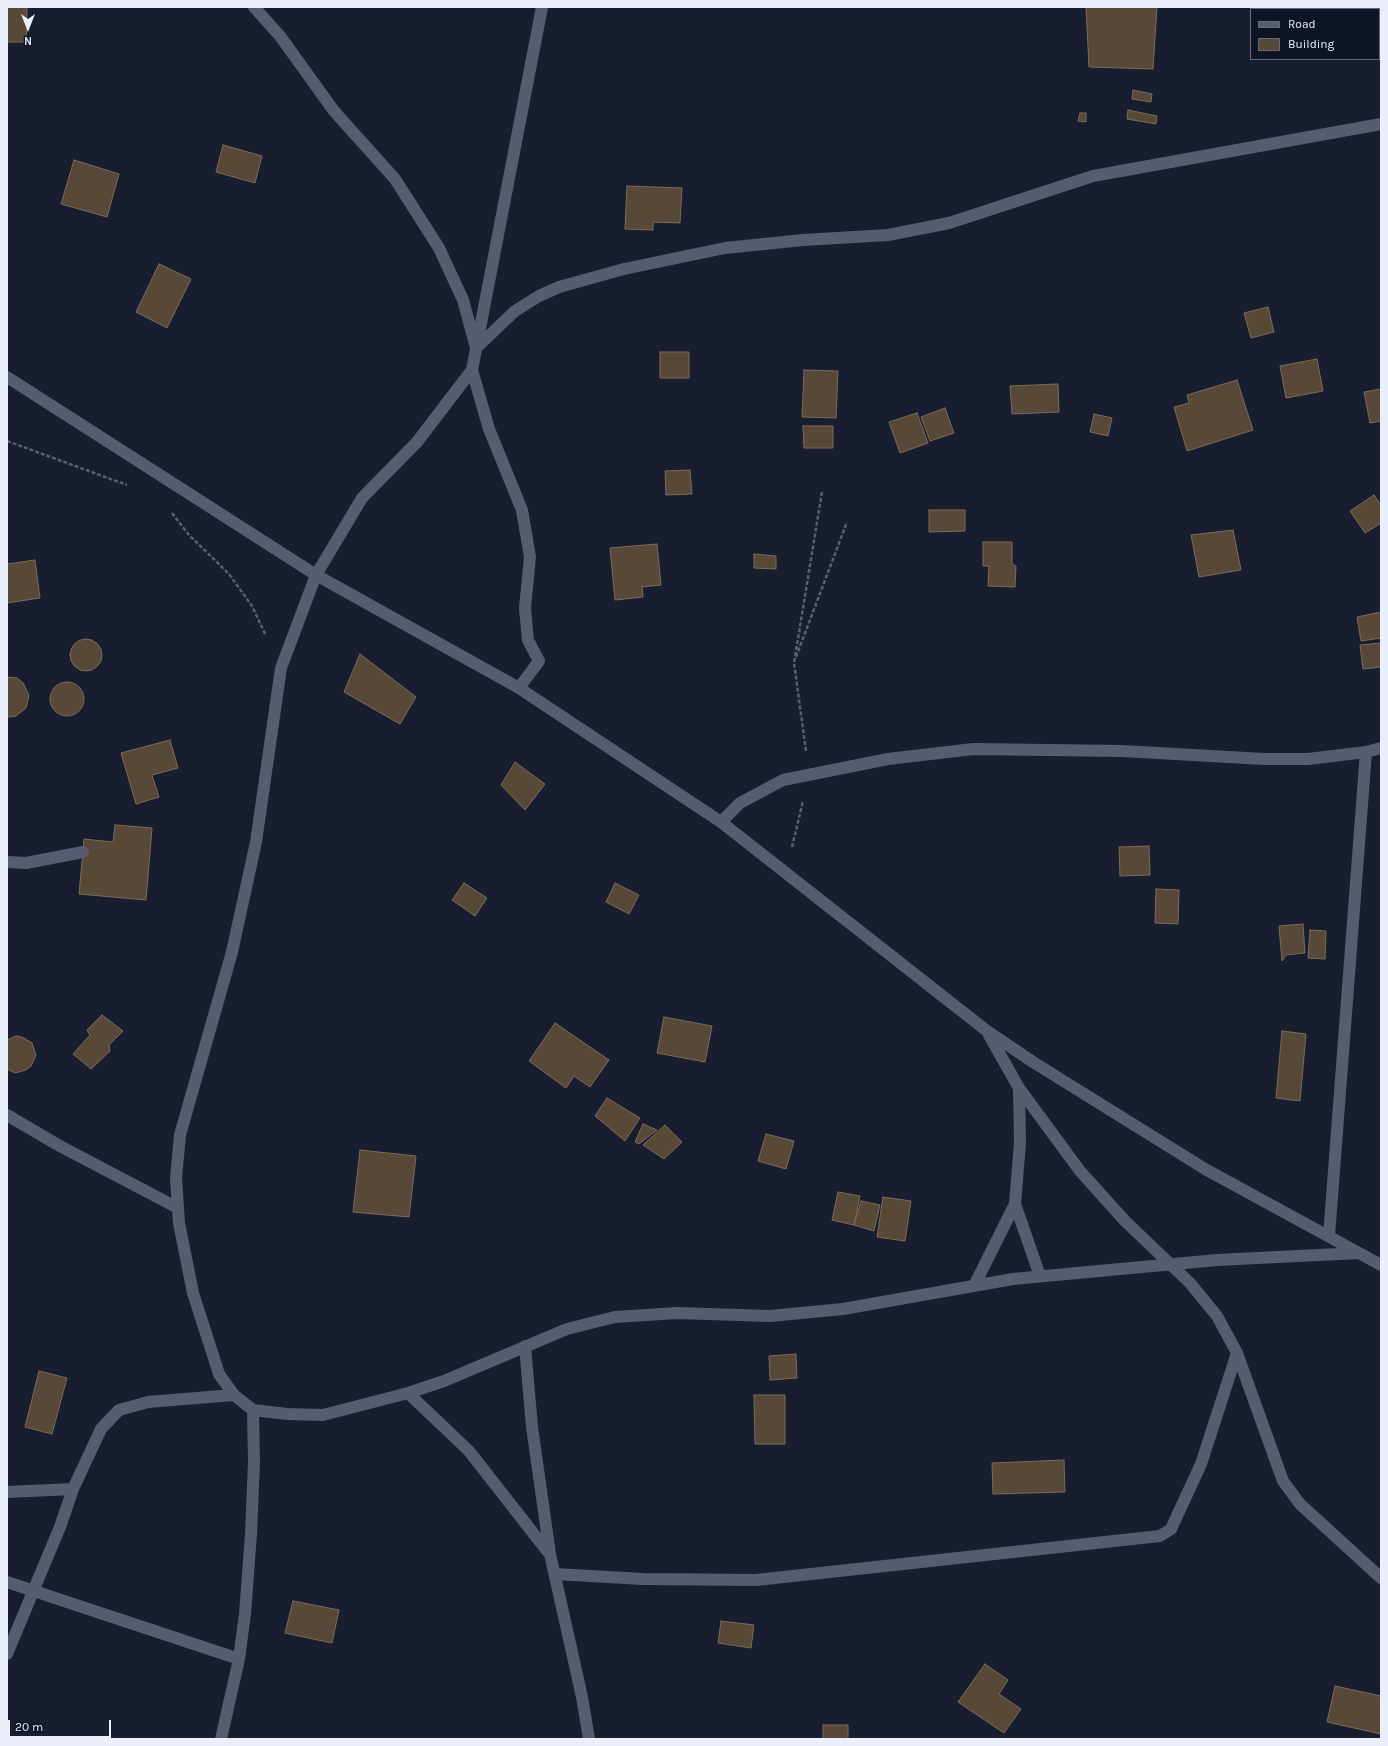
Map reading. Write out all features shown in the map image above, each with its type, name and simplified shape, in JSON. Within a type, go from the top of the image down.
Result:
[{"type":"street","points":[[254,7],[280,36],[334,111],[395,178],[439,248],[463,300],[476,348]]},
{"type":"street","points":[[519,688],[539,661],[528,640],[527,634],[525,608],[530,557],[522,510],[489,429],[472,370],[542,7]]},
{"type":"street","points":[[476,348],[515,311],[539,296],[559,287],[624,270],[725,248],[802,240],[888,235],[949,223],[1093,176],[1381,124]]},
{"type":"street","points":[[472,370],[417,442],[362,498],[316,575],[281,668],[256,842],[232,952],[180,1135],[176,1178],[178,1208],[193,1293],[219,1374],[234,1395],[253,1410],[288,1414],[323,1415],[408,1393],[444,1381],[567,1329],[615,1317],[678,1314],[777,1315],[844,1309],[1040,1276],[1217,1260],[1359,1253]]},
{"type":"street","points":[[7,377],[316,575],[519,688],[721,822],[987,1031],[1205,1169],[1381,1265]]},
{"type":"street","points":[[721,822],[740,803],[783,780],[888,759],[973,749],[1122,751],[1264,759],[1308,759],[1366,752],[1381,748]]},
{"type":"street","points":[[1329,1236],[1366,752]]},
{"type":"street","points":[[7,862],[26,863],[83,852]]},
{"type":"street","points":[[987,1031],[1019,1088],[1080,1171],[1126,1221],[1190,1283],[1217,1316],[1237,1353],[1283,1481],[1300,1504],[1381,1578]]},
{"type":"street","points":[[974,1286],[1015,1204],[1020,1143],[1019,1088]]},
{"type":"street","points":[[7,1115],[58,1145],[178,1208]]},
{"type":"street","points":[[1015,1204],[1040,1276]]},
{"type":"street","points":[[525,1346],[532,1427],[550,1554],[582,1697],[589,1739]]},
{"type":"street","points":[[555,1574],[643,1580],[756,1580],[1160,1536],[1171,1528],[1201,1464],[1237,1353]]},
{"type":"street","points":[[408,1393],[469,1451],[550,1554]]},
{"type":"street","points":[[7,1654],[60,1527],[73,1489],[101,1429],[119,1410],[148,1402],[234,1395]]},
{"type":"street","points":[[221,1739],[239,1659],[245,1614],[251,1534],[254,1462],[253,1410]]},
{"type":"street","points":[[7,1492],[73,1489]]},
{"type":"street","points":[[7,1582],[239,1659]]},
{"type":"path","points":[[7,441],[128,485]]},
{"type":"path","points":[[786,873],[809,775],[794,663],[822,492]]},
{"type":"path","points":[[167,507],[188,535],[230,574],[252,606],[281,668]]},
{"type":"path","points":[[794,663],[847,522]]},
{"type":"building","points":[[7,7],[27,7],[26,42],[7,42]]},
{"type":"building","points":[[1086,7],[1157,7],[1153,69],[1089,67]]},
{"type":"building","points":[[1133,90],[1152,94],[1151,102],[1132,99]]},
{"type":"building","points":[[1128,110],[1157,116],[1156,124],[1127,119]]},
{"type":"building","points":[[1080,113],[1086,113],[1086,122],[1078,121]]},
{"type":"building","points":[[223,145],[262,156],[255,183],[216,172]]},
{"type":"building","points":[[74,160],[119,174],[107,217],[61,204]]},
{"type":"building","points":[[627,186],[682,188],[680,223],[653,222],[653,230],[625,229]]},
{"type":"building","points":[[159,264],[191,279],[167,328],[136,312]]},
{"type":"building","points":[[1268,307],[1274,332],[1251,338],[1244,313]]},
{"type":"building","points":[[660,352],[689,352],[689,378],[660,378]]},
{"type":"building","points":[[1317,359],[1323,391],[1286,398],[1280,366]]},
{"type":"building","points":[[804,370],[838,371],[836,418],[802,417]]},
{"type":"building","points":[[1237,380],[1253,430],[1187,451],[1174,407],[1189,403],[1187,395]]},
{"type":"building","points":[[1058,384],[1059,412],[1012,414],[1010,386]]},
{"type":"building","points":[[1381,389],[1381,421],[1370,423],[1364,392]]},
{"type":"building","points":[[945,408],[954,433],[930,441],[921,417]]},
{"type":"building","points":[[917,413],[928,443],[900,453],[889,422]]},
{"type":"building","points":[[1094,414],[1112,418],[1108,436],[1090,432]]},
{"type":"building","points":[[803,426],[833,426],[833,448],[804,448]]},
{"type":"building","points":[[690,470],[692,494],[666,495],[665,471]]},
{"type":"building","points":[[1374,495],[1381,505],[1381,523],[1365,533],[1350,511]]},
{"type":"building","points":[[929,510],[965,510],[965,531],[929,532]]},
{"type":"building","points":[[1233,530],[1241,570],[1199,577],[1191,535]]},
{"type":"building","points":[[983,542],[1012,542],[1012,564],[1016,566],[1015,587],[988,586],[989,566],[983,566]]},
{"type":"building","points":[[657,544],[661,585],[642,587],[643,597],[615,600],[610,548]]},
{"type":"building","points":[[754,554],[776,556],[776,569],[754,568]]},
{"type":"building","points":[[35,560],[40,598],[7,603],[7,564]]},
{"type":"building","points":[[1381,612],[1381,638],[1361,641],[1357,617]]},
{"type":"building","points":[[83,639],[89,639],[99,646],[102,655],[101,661],[95,668],[89,671],[83,671],[73,664],[70,658],[70,652],[77,642]]},
{"type":"building","points":[[1381,643],[1381,667],[1363,669],[1360,645]]},
{"type":"building","points":[[360,654],[416,697],[400,724],[344,692]]},
{"type":"building","points":[[7,677],[17,678],[23,683],[29,695],[26,708],[16,716],[9,717],[7,717]]},
{"type":"building","points":[[67,682],[73,683],[79,687],[83,693],[83,705],[79,711],[73,715],[67,716],[61,715],[55,711],[51,705],[50,699],[51,693],[55,687],[61,683]]},
{"type":"building","points":[[170,740],[178,768],[152,775],[159,797],[136,804],[121,753]]},
{"type":"building","points":[[515,762],[545,784],[525,810],[501,785]]},
{"type":"building","points":[[115,825],[152,828],[146,900],[79,894],[84,839],[113,842]]},
{"type":"building","points":[[1149,846],[1150,875],[1120,876],[1119,847]]},
{"type":"building","points":[[464,883],[487,898],[475,916],[452,900]]},
{"type":"building","points":[[615,883],[639,895],[629,914],[606,902]]},
{"type":"building","points":[[1156,889],[1179,890],[1178,924],[1155,923]]},
{"type":"building","points":[[1303,924],[1305,953],[1286,955],[1282,961],[1279,926]]},
{"type":"building","points":[[1310,930],[1326,931],[1325,959],[1308,958]]},
{"type":"building","points":[[102,1015],[123,1031],[109,1045],[110,1051],[91,1069],[73,1054],[90,1035],[87,1030]]},
{"type":"building","points":[[664,1017],[712,1026],[705,1062],[657,1053]]},
{"type":"building","points":[[555,1023],[609,1060],[590,1087],[574,1076],[566,1088],[529,1061]]},
{"type":"building","points":[[1282,1031],[1306,1034],[1300,1101],[1276,1098]]},
{"type":"building","points":[[16,1036],[22,1037],[32,1043],[36,1055],[31,1066],[26,1070],[15,1073],[7,1069],[7,1040]]},
{"type":"building","points":[[607,1098],[640,1118],[625,1141],[595,1116]]},
{"type":"building","points":[[643,1124],[657,1130],[639,1144],[635,1142]]},
{"type":"building","points":[[665,1125],[682,1142],[664,1159],[643,1145]]},
{"type":"building","points":[[766,1134],[794,1141],[786,1169],[758,1161]]},
{"type":"building","points":[[360,1150],[416,1156],[409,1217],[353,1212]]},
{"type":"building","points":[[838,1192],[860,1196],[854,1225],[832,1220]]},
{"type":"building","points":[[883,1197],[911,1201],[905,1241],[877,1237]]},
{"type":"building","points":[[861,1201],[880,1205],[874,1231],[854,1225]]},
{"type":"building","points":[[796,1354],[797,1378],[770,1380],[769,1356]]},
{"type":"building","points":[[39,1371],[67,1378],[52,1434],[25,1427]]},
{"type":"building","points":[[754,1395],[785,1395],[785,1444],[755,1444]]},
{"type":"building","points":[[1064,1460],[1065,1492],[993,1494],[992,1463]]},
{"type":"building","points":[[293,1601],[339,1610],[332,1643],[285,1633]]},
{"type":"building","points":[[721,1621],[754,1625],[751,1648],[718,1643]]},
{"type":"building","points":[[985,1664],[1008,1680],[999,1694],[1021,1709],[1004,1733],[958,1702]]},
{"type":"building","points":[[1335,1686],[1381,1696],[1381,1734],[1327,1722]]},
{"type":"building","points":[[823,1725],[848,1725],[848,1739],[823,1739]]}]
